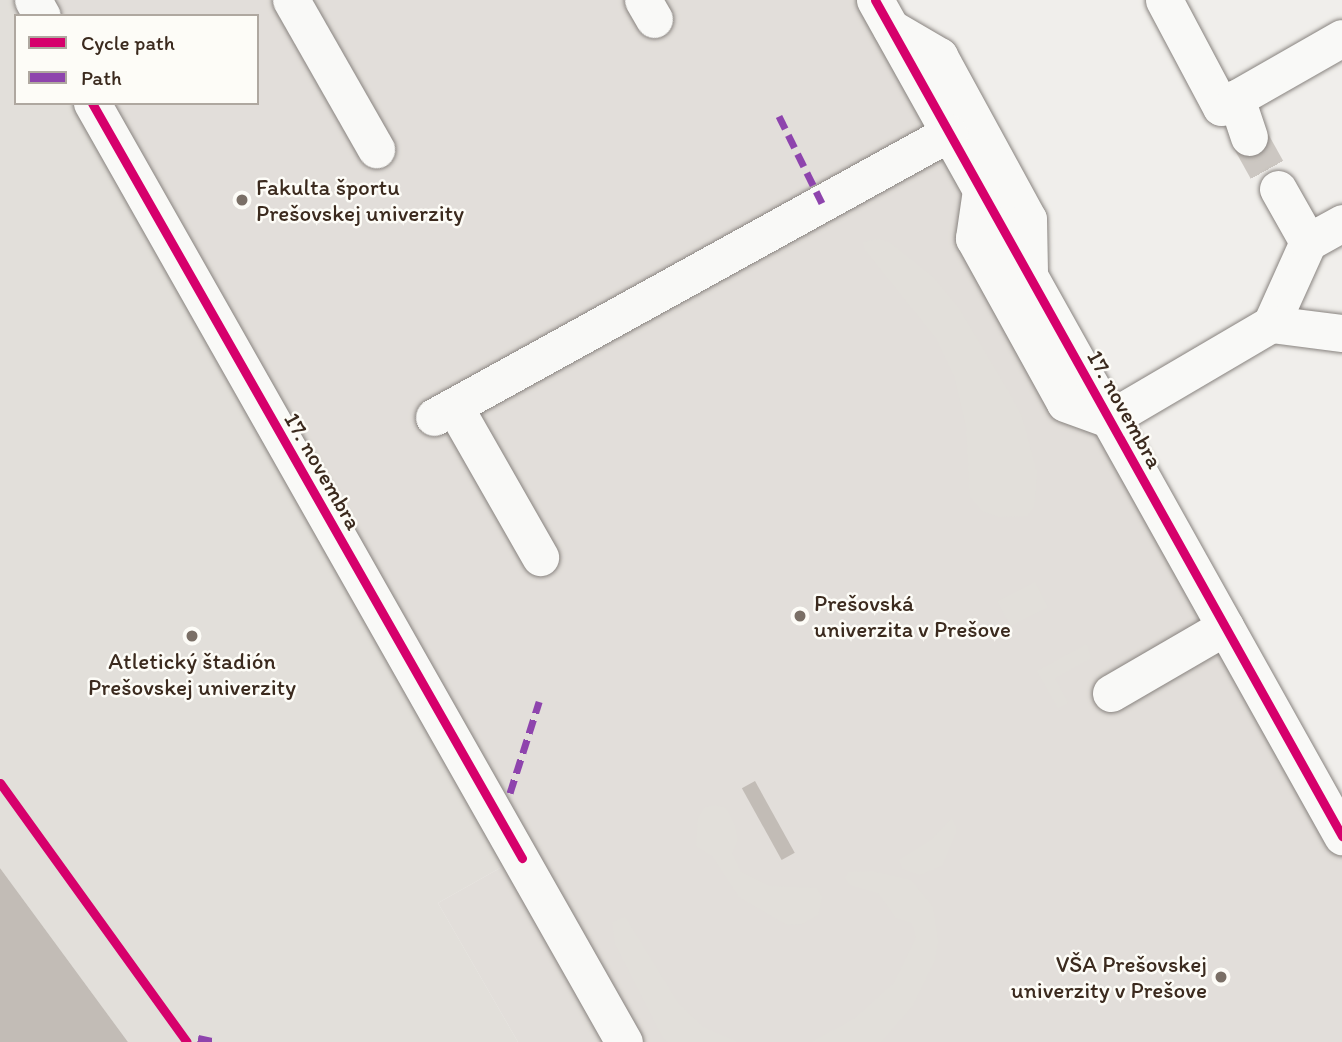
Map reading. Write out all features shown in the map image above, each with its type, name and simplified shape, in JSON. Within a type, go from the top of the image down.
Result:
[{"type":"street","points":[[291,0],[376,149]]},
{"type":"street","points":[[1164,0],[1221,107],[1342,38]]},
{"type":"street","points":[[883,14],[939,56],[1028,219],[1029,276]]},
{"type":"street","name":"17. novembra","points":[[883,14],[1342,836]]},
{"type":"street","points":[[1236,98],[1249,136]]},
{"type":"street","name":"17. novembra","points":[[93,105],[624,1042]]},
{"type":"street","points":[[540,557],[444,412],[949,133]]},
{"type":"street","points":[[1278,189],[1308,242]]},
{"type":"street","points":[[981,190],[974,238],[1065,403],[1109,419]]},
{"type":"street","points":[[1342,223],[1308,242],[1271,324],[1342,333]]},
{"type":"street","name":"17. novembra","points":[[1109,419],[1271,324]]},
{"type":"street","points":[[1111,693],[1225,627]]},
{"type":"shaded area","name":"Atletický štadión Prešovskej univerzity","points":[[0,0],[38,0],[46,14],[14,14],[14,105],[95,105],[509,863],[438,903],[518,1042],[128,1042],[0,868]]},
{"type":"shaded area","name":"Prešovská univerzita v Prešove","points":[[38,0],[880,0],[1342,822],[1342,1042],[518,1042],[438,903],[509,863],[95,105],[259,105],[259,14],[46,14]]},
{"type":"shaded area","points":[[878,239],[889,242],[933,277],[958,307],[1010,394],[1022,417],[1037,473],[1034,507],[1027,516],[1000,517],[982,511],[970,497],[966,427],[954,376],[936,338],[865,250],[863,242]]},
{"type":"shaded area","points":[[1035,582],[1048,607],[1010,626],[998,601]]},
{"type":"shaded area","points":[[1087,644],[1091,658],[1055,678],[1068,703],[1058,708],[1037,671]]},
{"type":"shaded area","points":[[755,781],[795,853],[782,860],[742,788]]},
{"type":"shaded area","points":[[714,805],[726,808],[735,825],[738,840],[732,853],[741,872],[769,886],[816,888],[822,897],[818,915],[802,924],[787,925],[739,897],[712,856],[696,846],[698,818],[704,808]]},
{"type":"shaded area","points":[[952,818],[957,830],[942,866],[919,875],[902,869],[899,860],[931,840]]},
{"type":"shaded area","points":[[0,868],[128,1042],[0,1042]]},
{"type":"shaded area","points":[[872,871],[911,880],[933,907],[938,940],[934,962],[913,1005],[881,1042],[812,1042],[855,1018],[894,983],[916,938],[912,923],[896,918],[878,893],[850,885],[845,878],[849,872]]},
{"type":"shaded area","points":[[625,917],[678,1003],[703,1027],[738,1042],[668,1042],[663,1038],[615,944],[612,922]]},
{"type":"tunnel","points":[[1249,137],[1278,189]]},
{"type":"marked path","points":[[779,116],[822,203]]},
{"type":"marked path","points":[[510,793],[539,702]]},
{"type":"marked path","points":[[198,1038],[217,1042]]},
{"type":"cycle path","points":[[875,0],[1342,836]]},
{"type":"cycle path","points":[[93,105],[522,858]]},
{"type":"cycle path","points":[[0,783],[187,1042]]},
{"type":"place","name":"Fakulta športu Prešovskej univerzity","points":[[242,200]]},
{"type":"place","name":"Prešovská univerzita v Prešove","points":[[800,616]]},
{"type":"place","name":"Atletický štadión Prešovskej univerzity","points":[[192,636]]},
{"type":"place","name":"VŠA Prešovskej univerzity v Prešove","points":[[1221,977]]}]
